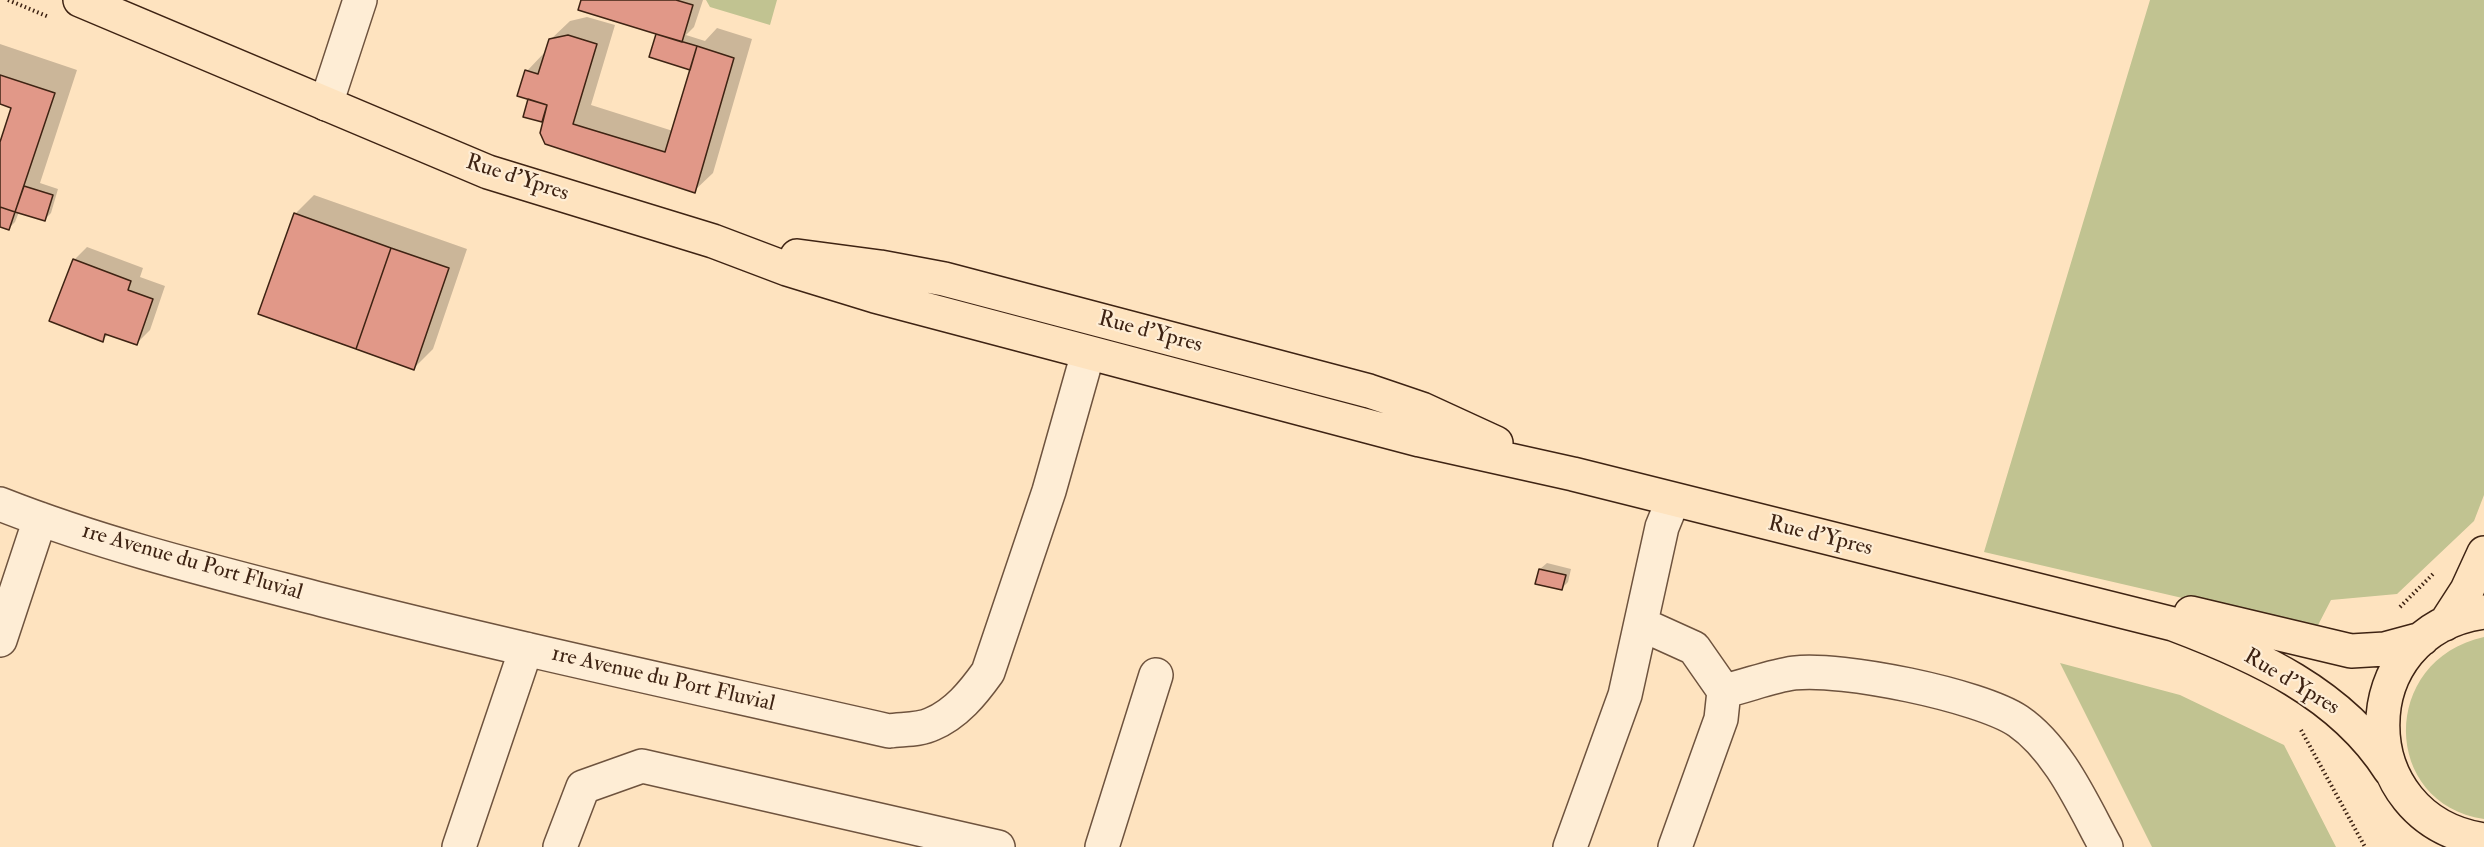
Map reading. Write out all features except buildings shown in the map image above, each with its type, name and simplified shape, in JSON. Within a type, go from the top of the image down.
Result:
[{"type":"main road","name":"Rue d'Ypres","points":[[80,0],[488,172],[713,241],[787,269],[875,296],[1439,444],[1573,474],[2173,624],[2253,657],[2301,684],[2361,729],[2390,770]]},
{"type":"main road","name":"Rue d'Ypres","points":[[713,241],[944,279],[1369,391],[1422,410],[1513,451],[1573,474]]},
{"type":"main road","points":[[2484,553],[2467,590],[2434,631],[2410,650],[2393,677],[2383,707],[2382,739],[2390,770],[2405,796],[2415,807],[2441,826],[2484,840]]},
{"type":"main road","name":"Rue d'Ypres","points":[[2067,596],[2208,616],[2298,640],[2351,651],[2385,649],[2484,612]]},
{"type":"main road","points":[[2415,807],[2425,847]]},
{"type":"street","points":[[326,104],[360,0]]},
{"type":"street","name":"1re Avenue du Port Fluvial","points":[[0,504],[40,519],[262,584],[526,649],[889,731],[930,726],[952,712],[974,692],[988,672],[1049,490],[1088,353]]},
{"type":"street","points":[[1570,847],[1625,695],[1662,527],[1673,500]]},
{"type":"street","points":[[1,635],[40,519]]},
{"type":"street","points":[[1641,624],[1694,648],[1724,692],[1721,719],[1675,847]]},
{"type":"street","points":[[459,847],[526,649]]},
{"type":"street","points":[[1724,692],[1794,673],[1834,672],[1962,697],[2018,721],[2058,760],[2106,847]]},
{"type":"street","points":[[1102,847],[1156,675]]},
{"type":"street","points":[[560,847],[583,787],[642,766],[998,847]]},
{"type":"path","points":[[2309,740],[2365,847]]},
{"type":"green space","points":[[706,0],[777,0],[770,25],[710,7]]},
{"type":"green space","points":[[2150,0],[2484,0],[2484,495],[2474,521],[2397,594],[2331,600],[2316,629],[1984,552]]},
{"type":"green space","points":[[2484,637],[2484,819],[2450,808],[2426,787],[2411,761],[2406,731],[2411,701],[2425,673],[2450,651]]},
{"type":"green space","points":[[2060,663],[2180,695],[2284,745],[2336,847],[2152,847]]}]
